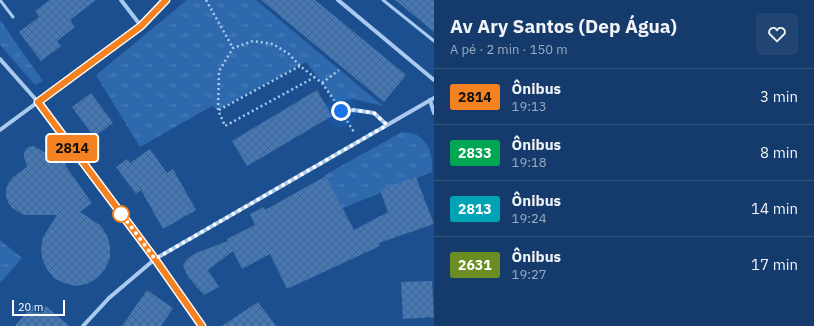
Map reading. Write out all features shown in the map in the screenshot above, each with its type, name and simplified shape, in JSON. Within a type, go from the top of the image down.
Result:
[{"type":"street","points":[[121,0],[141,26]]},
{"type":"street","points":[[0,130],[141,26],[166,0]]},
{"type":"street","points":[[338,0],[434,80]]},
{"type":"street","points":[[0,59],[38,102],[155,259],[202,326]]},
{"type":"street","points":[[83,326],[109,298],[155,259],[432,99],[434,113]]},
{"type":"street","points":[[341,111],[354,110],[374,113],[387,125]]},
{"type":"lane","points":[[0,0],[13,17]]},
{"type":"lane","points":[[383,0],[434,41]]},
{"type":"path","points":[[206,0],[233,48]]},
{"type":"path","points":[[314,77],[225,126],[218,110],[219,71],[233,48],[253,42],[273,44],[289,54],[300,66],[322,83],[339,70]]},
{"type":"path","points":[[218,110],[300,66]]},
{"type":"green space","points":[[187,0],[256,0],[383,106],[353,99],[335,101],[306,62],[218,110],[212,106],[140,147],[96,75]]},
{"type":"green space","points":[[0,20],[43,81],[35,85],[0,45]]},
{"type":"green space","points":[[402,132],[417,135],[428,147],[432,161],[432,172],[343,208],[325,175]]},
{"type":"green space","points":[[0,240],[22,258],[0,283]]},
{"type":"building","points":[[50,0],[96,0],[70,20],[75,27],[57,41],[61,46],[41,61],[19,32],[39,17],[35,11]]},
{"type":"building","points":[[261,0],[315,0],[406,75],[384,102]]},
{"type":"building","points":[[395,0],[434,0],[434,32],[422,22]]},
{"type":"building","points":[[317,90],[332,116],[247,166],[232,141]]},
{"type":"building","points":[[91,93],[113,123],[94,137],[72,107]]},
{"type":"building","points":[[34,146],[46,153],[55,147],[66,164],[65,165],[92,203],[80,212],[100,225],[107,235],[110,246],[110,258],[105,269],[97,278],[87,284],[75,286],[54,278],[42,259],[41,248],[43,237],[57,215],[24,215],[12,208],[8,202],[6,189],[9,182],[13,177],[27,167],[24,152],[28,147]]},
{"type":"building","points":[[150,149],[167,173],[173,169],[196,210],[163,229],[141,190],[136,194],[116,167],[127,159],[130,163]]},
{"type":"building","points":[[326,176],[354,230],[388,212],[380,190],[416,177],[434,224],[379,243],[380,246],[287,289],[270,254],[242,269],[233,251],[208,270],[219,287],[204,295],[188,277],[183,265],[187,259],[196,253],[228,241],[227,239],[255,225],[250,214],[264,207],[265,210]]},
{"type":"building","points":[[432,281],[434,317],[403,319],[401,282]]},
{"type":"building","points":[[147,290],[173,308],[161,326],[122,326]]},
{"type":"building","points":[[258,302],[276,326],[222,326]]},
{"type":"building","points":[[34,304],[42,311],[46,306],[69,326],[15,326]]},
{"type":"bus line","name":"2814","points":[[166,0],[141,26],[38,102],[155,259],[202,326]]},
{"type":"route","points":[[121,214],[118,209],[155,259],[387,125],[374,113],[354,110],[341,111]]}]
